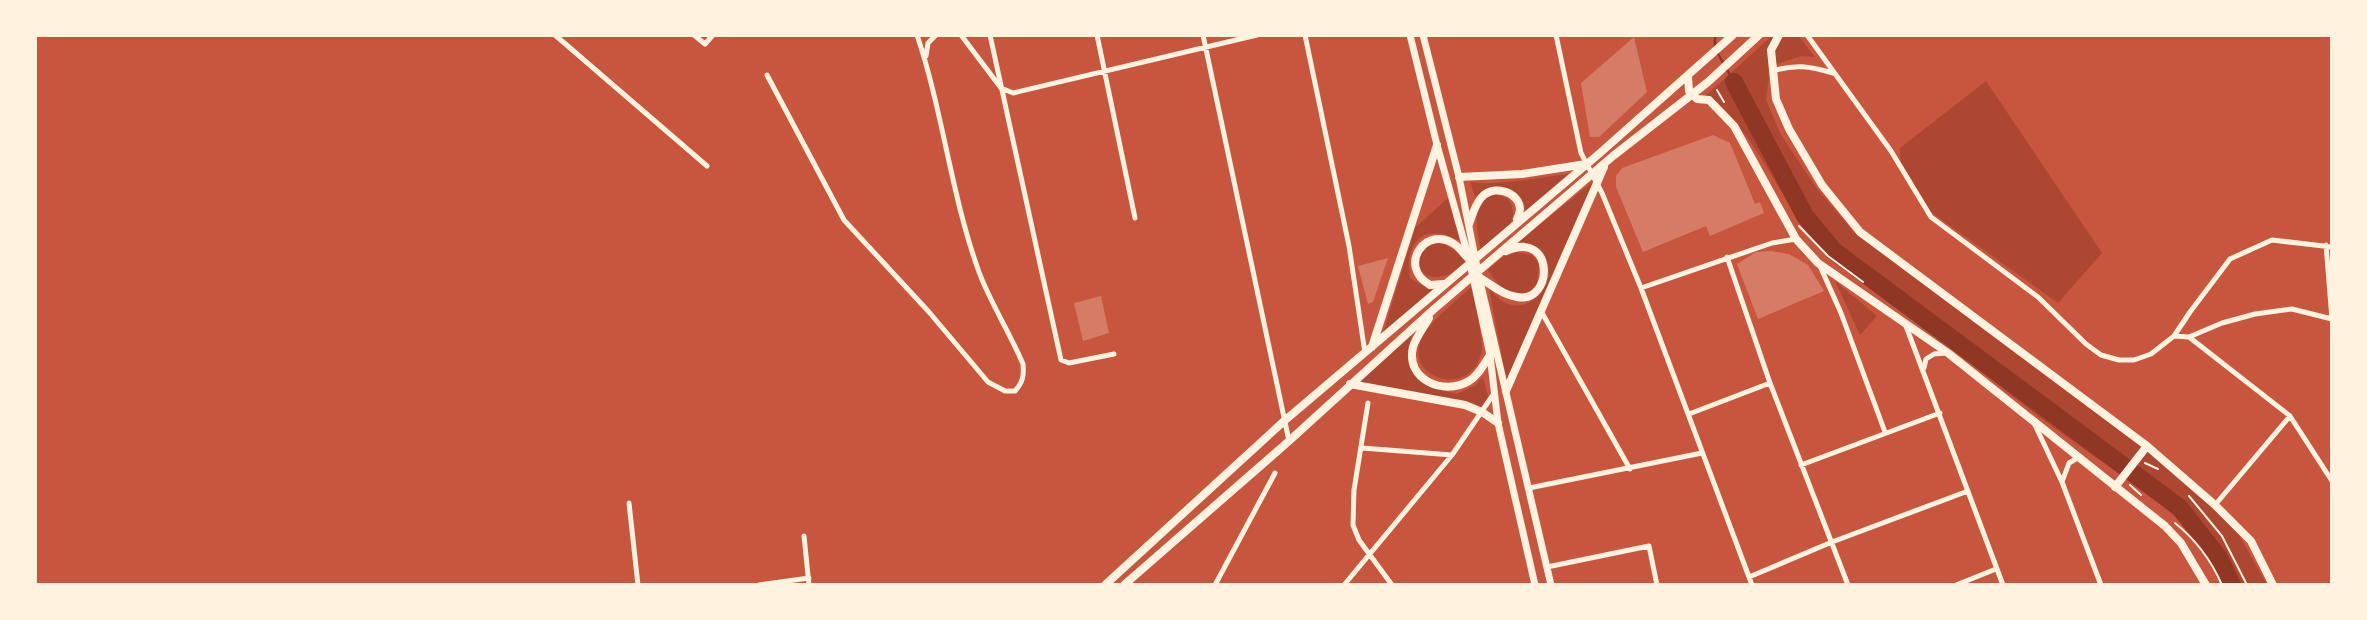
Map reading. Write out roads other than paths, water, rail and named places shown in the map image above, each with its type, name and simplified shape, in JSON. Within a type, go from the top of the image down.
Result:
[{"type":"main road","points":[[1410,35],[1490,355],[1497,423],[1535,585]]},
{"type":"main road","points":[[1423,35],[1459,177],[1479,277],[1551,585]]},
{"type":"main road","points":[[1105,585],[1283,422],[1688,77],[1733,35]]},
{"type":"main road","points":[[1124,585],[1289,442],[1433,310],[1595,177],[1607,162],[1676,108],[1695,97],[1759,35]]},
{"type":"main road","points":[[1779,35],[1771,50],[1776,99],[1789,129],[1822,186],[1860,232],[2147,446],[2215,505],[2250,541],[2273,585]]},
{"type":"main road","points":[[1688,77],[1689,91],[1695,97],[1709,100],[1734,126],[1796,239],[1818,263],[1948,353],[2165,526],[2181,543],[2206,585]]},
{"type":"main road","points":[[1372,347],[1437,145]]},
{"type":"main road","points":[[1459,177],[1522,174],[1586,164]]},
{"type":"main road","points":[[1506,391],[1595,177]]},
{"type":"main road","points":[[1468,224],[1483,196],[1497,190],[1514,196],[1521,210],[1520,216],[1510,228]]},
{"type":"main road","points":[[1453,279],[1436,285],[1424,282],[1415,263],[1419,248],[1430,241],[1446,241],[1456,245],[1468,259]]},
{"type":"main road","points":[[1479,277],[1517,298],[1528,298],[1538,290],[1545,269],[1541,257],[1530,248],[1520,246],[1500,254]]},
{"type":"main road","points":[[1433,310],[1413,347],[1417,371],[1423,381],[1436,386],[1459,385],[1471,380],[1490,355]]},
{"type":"main road","points":[[1350,384],[1465,405],[1482,411],[1497,423]]},
{"type":"main road","points":[[2115,487],[2138,462],[2147,446]]},
{"type":"street","points":[[555,35],[707,166]]},
{"type":"street","points":[[694,35],[705,44],[713,35]]},
{"type":"street","points":[[768,75],[845,220],[988,382],[1005,391],[1015,391],[1024,376],[1023,364],[979,274],[951,177],[917,35]]},
{"type":"street","points":[[925,61],[928,43],[936,35]]},
{"type":"street","points":[[961,35],[1001,88],[1013,93],[1257,35]]},
{"type":"street","points":[[989,35],[1061,360],[1069,363],[1114,354]]},
{"type":"street","points":[[1097,35],[1135,218]]},
{"type":"street","points":[[1203,35],[1289,442]]},
{"type":"street","points":[[1305,35],[1349,246],[1365,353]]},
{"type":"street","points":[[1556,35],[1581,153],[1595,177],[1641,288],[1752,585]]},
{"type":"street","points":[[1807,35],[1891,151],[1931,218],[2038,297],[2101,355],[2119,360],[2134,360],[2151,354],[2174,336],[2230,259],[2272,240],[2329,246],[2332,319],[2291,309],[2255,314],[2222,323],[2189,337],[2174,336]]},
{"type":"street","points":[[1772,71],[1791,65],[1833,72]]},
{"type":"street","points":[[1641,288],[1727,257],[1772,243],[1796,239]]},
{"type":"street","points":[[1727,257],[1770,383],[1848,585]]},
{"type":"street","points":[[1818,263],[1841,313],[1885,432]]},
{"type":"street","points":[[1541,311],[1630,469]]},
{"type":"street","points":[[1905,322],[2003,585]]},
{"type":"street","points":[[2189,337],[2290,416],[2332,481]]},
{"type":"street","points":[[1924,368],[1926,359],[1934,354],[1948,353]]},
{"type":"street","points":[[1689,414],[1770,383]]},
{"type":"street","points":[[1344,585],[1452,455],[1495,391]]},
{"type":"street","points":[[1368,403],[1354,491],[1353,525],[1368,555],[1392,585]]},
{"type":"street","points":[[1801,464],[1940,413]]},
{"type":"street","points":[[2215,505],[2290,416]]},
{"type":"street","points":[[2033,419],[2062,481],[2101,585]]},
{"type":"street","points":[[1362,448],[1452,455]]},
{"type":"street","points":[[1529,488],[1702,453]]},
{"type":"street","points":[[2062,481],[2069,463],[2080,457]]},
{"type":"street","points":[[1215,585],[1275,472]]},
{"type":"street","points":[[1749,577],[1832,542],[1968,491]]},
{"type":"street","points":[[629,503],[638,585]]},
{"type":"street","points":[[759,585],[809,582],[804,536]]},
{"type":"street","points":[[1547,567],[1649,546],[1657,585]]},
{"type":"street","points":[[1956,585],[1996,569]]},
{"type":"waterway","points":[[1715,35],[1715,46]]},
{"type":"waterway","points":[[1717,52],[1734,82]]},
{"type":"waterway","points":[[1734,82],[1805,216],[1834,251],[2180,508],[2219,558],[2232,585]]}]
